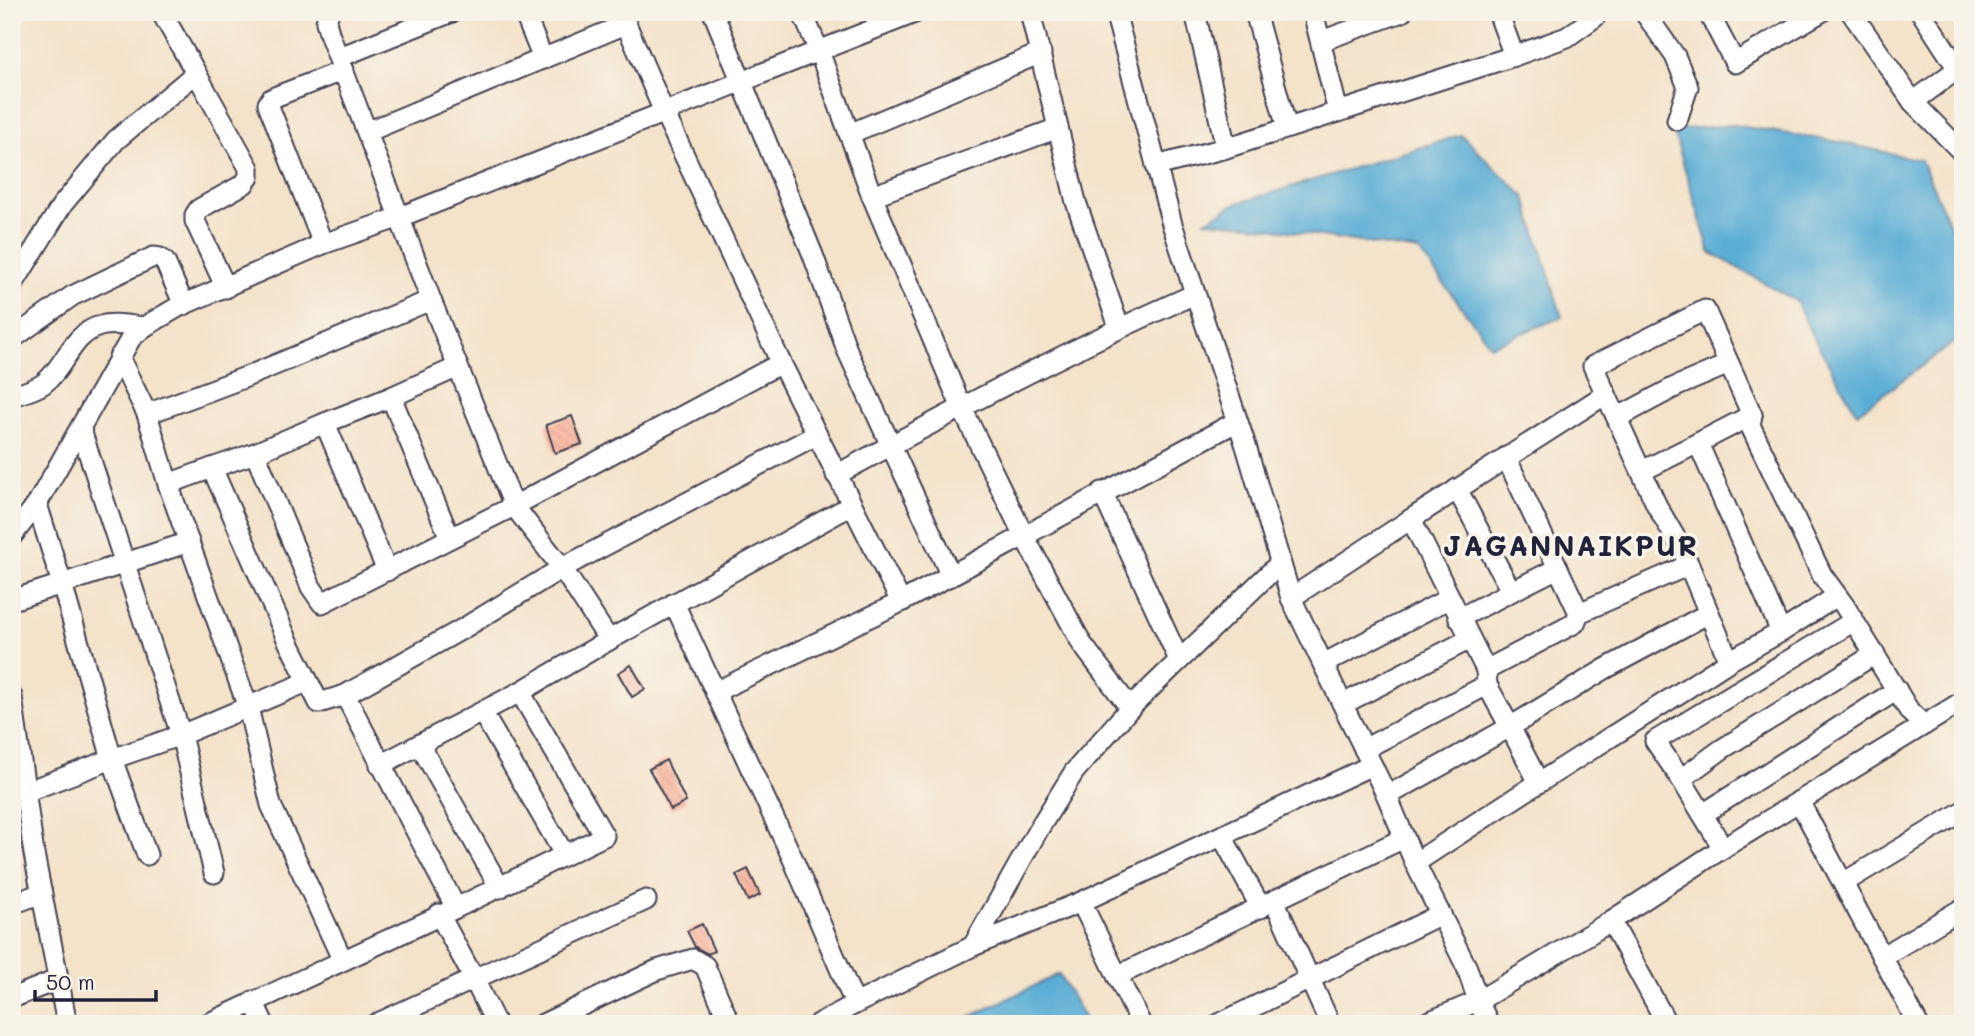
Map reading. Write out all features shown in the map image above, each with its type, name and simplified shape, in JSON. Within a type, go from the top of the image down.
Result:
[{"type":"street","points":[[329,12],[326,22],[431,300],[514,506],[562,568],[609,640]]},
{"type":"street","points":[[323,244],[268,104],[277,96],[452,12]]},
{"type":"street","points":[[524,12],[543,59]]},
{"type":"street","points":[[713,12],[813,255],[847,351],[951,576]]},
{"type":"street","points":[[802,12],[872,197],[961,406],[1024,536],[1082,644],[1130,708]]},
{"type":"street","points":[[12,536],[37,504],[131,338],[144,327],[184,304],[323,244],[400,217],[917,12]]},
{"type":"street","points":[[1030,12],[1076,202],[1119,327]]},
{"type":"street","points":[[1115,12],[1156,166],[1236,422],[1246,446],[1291,598],[1467,968],[1489,1024]]},
{"type":"street","points":[[1195,12],[1226,148]]},
{"type":"street","points":[[1255,12],[1287,128]]},
{"type":"street","points":[[1313,12],[1338,112]]},
{"type":"street","points":[[1321,41],[1402,12]]},
{"type":"street","points":[[1498,12],[1514,56]]},
{"type":"street","points":[[1644,12],[1675,55],[1688,87],[1677,120]]},
{"type":"street","points":[[1708,12],[1735,63],[1821,12]]},
{"type":"street","points":[[1851,12],[1913,102],[1963,153]]},
{"type":"street","points":[[1913,102],[1960,67],[1921,12]]},
{"type":"street","points":[[1156,166],[1226,148],[1514,56],[1567,37],[1596,14]]},
{"type":"street","points":[[163,15],[249,169],[249,177],[244,184],[199,209],[195,215],[195,221],[226,288]]},
{"type":"street","points":[[368,132],[543,59],[623,18],[663,112],[781,363],[901,602]]},
{"type":"street","points":[[849,134],[1041,53]]},
{"type":"street","points":[[12,286],[62,205],[108,149],[195,73]]},
{"type":"street","points":[[872,197],[1058,128]]},
{"type":"street","points":[[12,338],[72,296],[153,257],[165,262],[184,304]]},
{"type":"street","points":[[836,475],[961,406],[1119,327],[1195,293]]},
{"type":"street","points":[[147,414],[246,377],[431,300]]},
{"type":"street","points":[[1729,661],[1689,565],[1657,506],[1593,366],[1705,310],[1752,415],[1750,425],[1822,575],[1910,712],[1924,725]]},
{"type":"street","points":[[12,396],[43,385],[84,335],[98,327],[113,324],[144,327]]},
{"type":"street","points":[[119,357],[147,414],[168,484],[248,707],[271,805],[342,960]]},
{"type":"street","points":[[255,453],[311,587],[322,603],[514,506],[781,363]]},
{"type":"street","points":[[1618,418],[1675,387],[1729,364]]},
{"type":"street","points":[[168,484],[255,453],[458,367]]},
{"type":"street","points":[[1291,598],[1606,394]]},
{"type":"street","points":[[391,397],[450,538]]},
{"type":"street","points":[[1642,471],[1752,415]]},
{"type":"street","points":[[715,692],[901,602],[1236,422]]},
{"type":"street","points":[[325,423],[387,571]]},
{"type":"street","points":[[81,430],[181,735],[214,873]]},
{"type":"street","points":[[212,468],[307,682],[319,703],[345,695],[464,628],[562,568],[816,435]]},
{"type":"street","points":[[1698,443],[1781,632]]},
{"type":"street","points":[[1506,457],[1579,613]]},
{"type":"street","points":[[1457,489],[1511,591]]},
{"type":"street","points":[[1102,492],[1179,660]]},
{"type":"street","points":[[37,504],[112,759],[147,855]]},
{"type":"street","points":[[380,765],[520,692],[852,505]]},
{"type":"street","points":[[1411,519],[1538,781]]},
{"type":"street","points":[[12,600],[189,542]]},
{"type":"street","points":[[974,946],[1038,830],[1074,772],[1130,708],[1279,564]]},
{"type":"street","points":[[818,1024],[855,1003],[974,946],[1081,902],[1222,836],[1368,757],[1486,677],[1575,623],[1579,613],[1689,565]]},
{"type":"street","points":[[1459,618],[1558,568]]},
{"type":"street","points":[[1415,863],[1538,781],[1580,759],[1729,661],[1837,596]]},
{"type":"street","points":[[1323,664],[1450,598]]},
{"type":"street","points":[[674,603],[792,857],[855,1003]]},
{"type":"street","points":[[1387,796],[1510,727],[1605,669],[1709,613]]},
{"type":"street","points":[[1723,848],[1656,741],[1854,621]]},
{"type":"street","points":[[1343,704],[1470,639]]},
{"type":"street","points":[[1681,779],[1722,750],[1875,654]]},
{"type":"street","points":[[19,794],[181,735],[307,682]]},
{"type":"street","points":[[1703,814],[1897,690]]},
{"type":"street","points":[[207,1024],[500,888],[604,836],[520,692]]},
{"type":"street","points":[[345,695],[448,911],[474,979],[496,1024]]},
{"type":"street","points":[[12,697],[19,794],[34,854],[67,1024]]},
{"type":"street","points":[[1423,1024],[1478,1001],[1963,701]]},
{"type":"street","points":[[482,712],[564,854]]},
{"type":"street","points":[[420,745],[500,888]]},
{"type":"street","points":[[1799,801],[1918,1024]]},
{"type":"street","points":[[1843,883],[1963,811]]},
{"type":"street","points":[[1222,836],[1268,905],[1310,980],[1330,1024]]},
{"type":"street","points":[[1117,976],[1405,838]]},
{"type":"street","points":[[12,904],[42,893]]},
{"type":"street","points":[[376,1024],[646,900]]},
{"type":"street","points":[[1081,902],[1141,1024]]},
{"type":"street","points":[[1882,957],[1963,908]]},
{"type":"street","points":[[1219,1024],[1441,914]]},
{"type":"street","points":[[1611,921],[1667,1024]]},
{"type":"street","points":[[543,1024],[657,970],[693,959],[705,967],[730,1024]]},
{"type":"street","points":[[12,998],[57,980]]},
{"type":"street","points":[[253,1001],[264,1024]]},
{"type":"water","points":[[1733,125],[1839,142],[1921,160],[1963,254],[1963,336],[1857,413],[1811,333],[1796,301],[1710,252],[1673,130]]},
{"type":"water","points":[[1461,135],[1525,197],[1562,317],[1491,346],[1419,251],[1250,225],[1205,221],[1235,204]]},
{"type":"water","points":[[1059,974],[1088,1024],[955,1024]]},
{"type":"building","points":[[572,416],[582,444],[555,453],[546,425]]},
{"type":"building","points":[[631,665],[645,689],[632,697],[618,673]]},
{"type":"building","points":[[666,760],[686,802],[671,810],[649,769]]},
{"type":"building","points":[[748,869],[760,895],[748,901],[736,875]]},
{"type":"building","points":[[702,924],[714,951],[708,954],[695,947],[687,931]]},
{"type":"district","name":"JAGANNAIKPUR","points":[[1571,546]]}]
